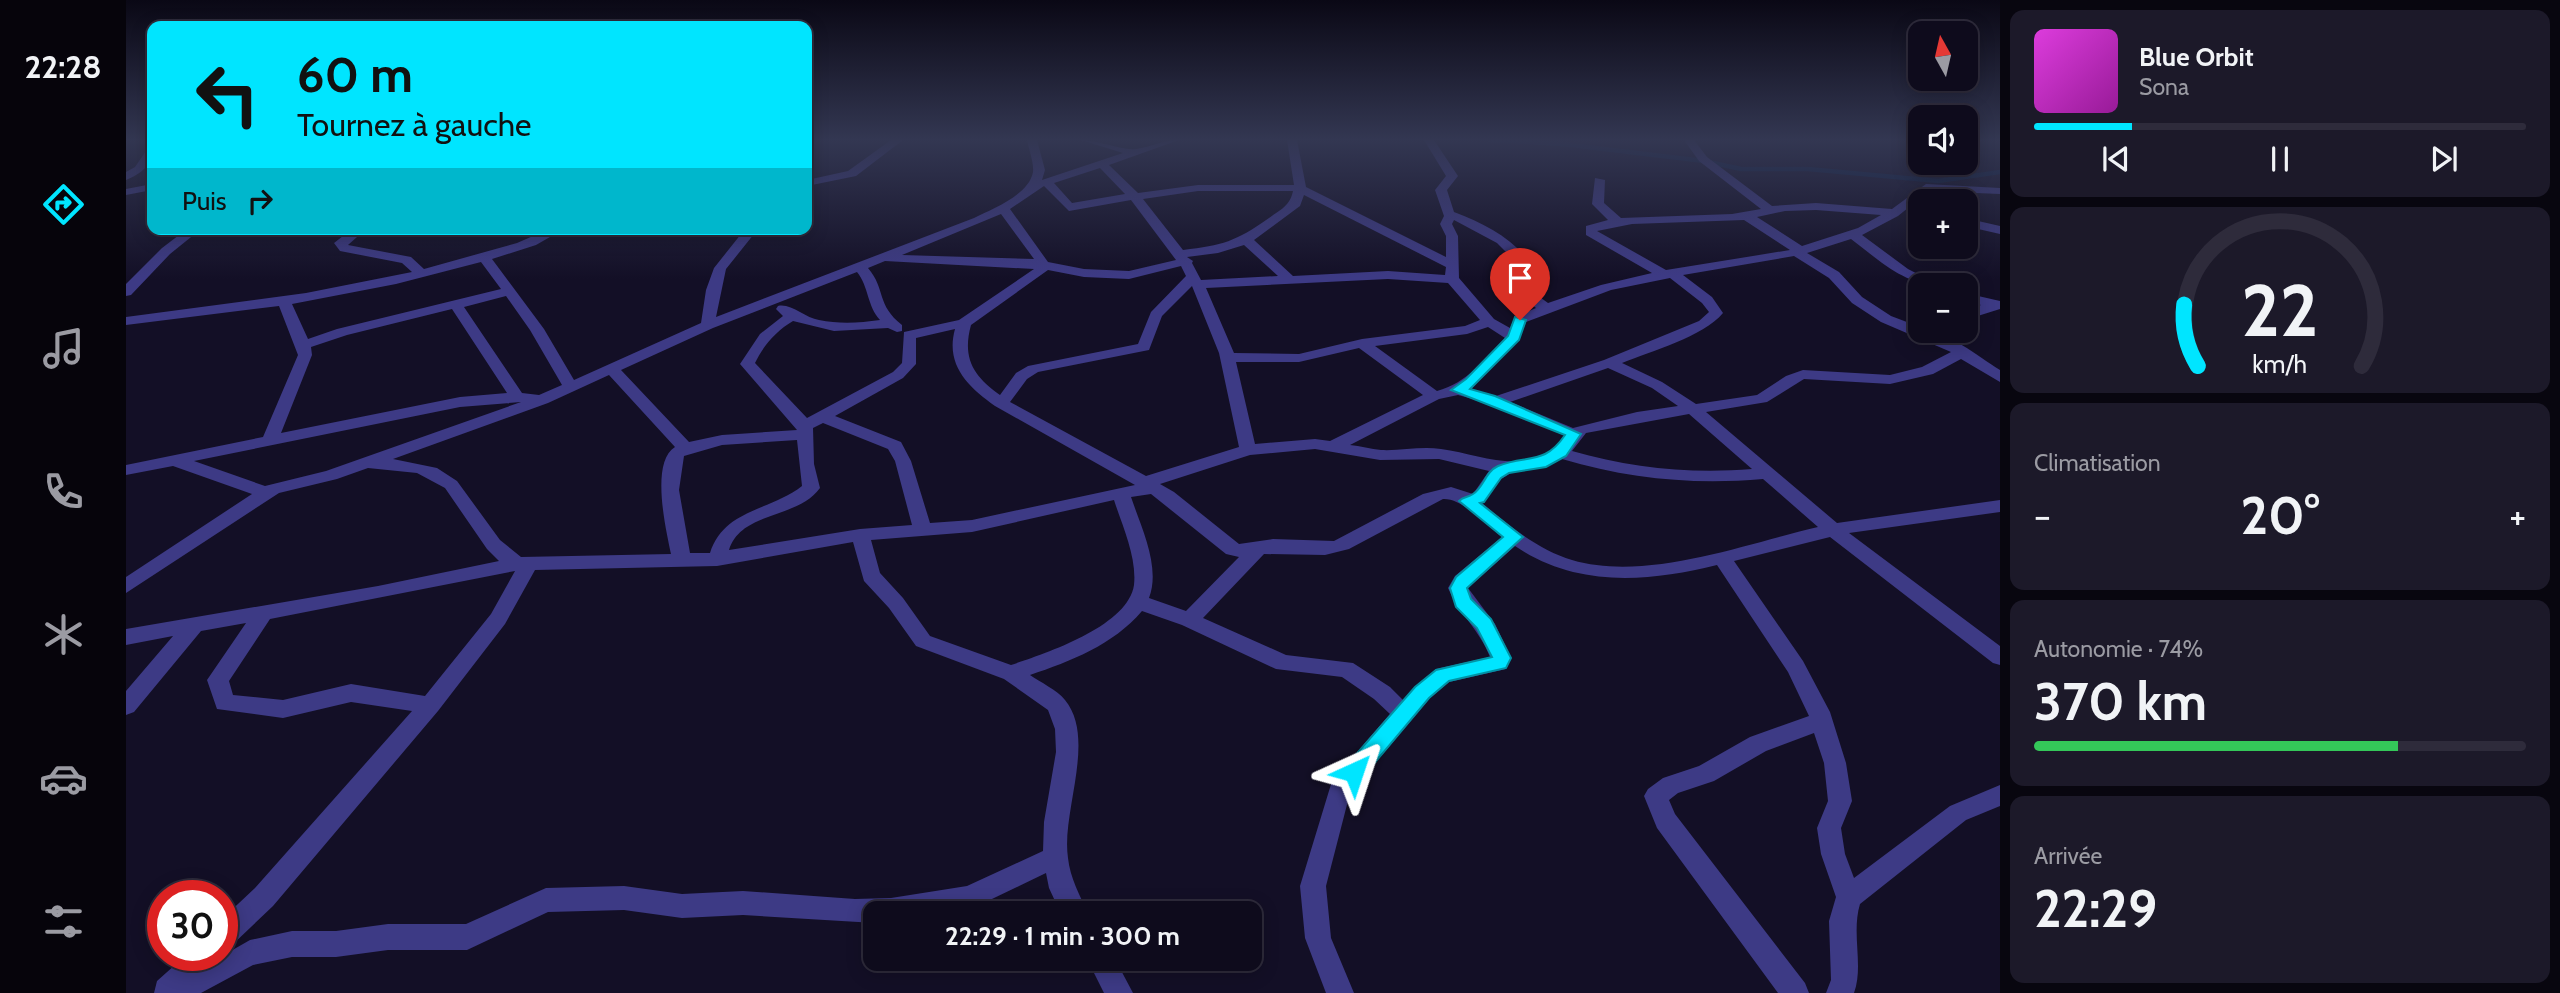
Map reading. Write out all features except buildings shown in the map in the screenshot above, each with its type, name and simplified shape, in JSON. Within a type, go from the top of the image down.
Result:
[{"type":"street","points":[[126,586],[267,493],[331,475],[364,461],[542,400],[708,325],[884,258],[1003,208],[1036,186]]},
{"type":"street","points":[[1043,186],[1069,207],[1198,188],[1300,188],[1450,264]]},
{"type":"street","points":[[1126,186],[1184,258],[1195,280],[1227,357],[1248,450]]},
{"type":"street","points":[[1444,186],[1441,190],[1450,214],[1446,224],[1452,236],[1452,279],[1489,323],[1514,337]]},
{"type":"street","points":[[1599,186],[1598,204],[1619,223]]},
{"type":"street","points":[[1738,186],[1770,211]]},
{"type":"street","points":[[1332,447],[1434,396],[1458,390],[1471,382],[1514,337],[1520,320],[1574,296],[1668,274],[1798,252],[1853,234],[1899,210],[1926,187],[2000,191]]},
{"type":"street","points":[[126,192],[147,188]]},
{"type":"street","points":[[884,258],[1042,264],[1084,273],[1129,275],[1245,240],[1290,210],[1300,198],[1300,188]]},
{"type":"street","points":[[1003,208],[1042,264]]},
{"type":"street","points":[[1496,401],[1609,363],[1704,324],[1716,313],[1707,300],[1668,274],[1589,232],[1594,226],[1748,217],[1770,211],[1844,208],[1908,210]]},
{"type":"street","points":[[1450,214],[1478,224],[1519,255],[1527,265],[1518,288],[1545,308]]},
{"type":"street","points":[[1748,217],[1834,275],[1857,300],[1908,324]]},
{"type":"street","points":[[1978,225],[2000,230]]},
{"type":"street","points":[[1853,234],[1908,274]]},
{"type":"street","points":[[126,292],[166,251],[187,235]]},
{"type":"street","points":[[351,235],[340,243],[344,248],[406,260],[422,274]]},
{"type":"street","points":[[126,321],[284,299],[422,274],[484,257],[542,235]]},
{"type":"street","points":[[708,325],[713,290],[720,268],[747,235]]},
{"type":"street","points":[[1245,240],[1289,279]]},
{"type":"street","points":[[484,257],[511,291],[570,387]]},
{"type":"street","points":[[859,266],[873,284],[873,301],[878,313],[909,335],[964,323],[1033,278],[1042,264]]},
{"type":"street","points":[[1001,403],[1025,372],[1037,366],[1094,359],[1144,348],[1156,315],[1195,280],[1388,275],[1452,279]]},
{"type":"street","points":[[304,345],[511,291]]},
{"type":"street","points":[[270,440],[305,355],[304,345],[286,315],[284,299]]},
{"type":"street","points":[[774,299],[791,317]]},
{"type":"street","points":[[1978,300],[1997,304]]},
{"type":"street","points":[[455,304],[517,397]]},
{"type":"street","points":[[1978,311],[1997,304]]},
{"type":"street","points":[[717,559],[726,537],[738,527],[788,505],[811,488],[805,430],[747,365],[751,353],[770,336],[777,323],[791,317],[852,328],[890,323]]},
{"type":"street","points":[[964,323],[958,345],[961,366],[975,385],[1001,403],[1184,506],[1233,549],[1245,553],[1278,545],[1298,550],[1327,548],[1352,541],[1381,522],[1430,498],[1450,493],[1467,501],[1514,537],[1553,560],[1578,568],[1614,571],[1721,558],[1833,530],[1996,510]]},
{"type":"street","points":[[1227,357],[1299,358],[1362,344],[1467,330],[1489,323]]},
{"type":"street","points":[[682,559],[672,513],[674,458],[685,448],[805,430],[820,416],[898,376],[909,364],[909,335]]},
{"type":"street","points":[[1945,343],[2000,377]]},
{"type":"street","points":[[1362,344],[1434,396]]},
{"type":"street","points":[[1467,501],[1479,498],[1495,475],[1505,469],[1540,463],[1561,453],[1574,434],[1590,426],[1761,399],[1772,393],[1780,383],[1802,376],[1821,373],[1866,380],[1919,374],[1936,369],[1962,352]]},
{"type":"street","points":[[1609,363],[1657,385],[1693,409],[1833,530],[2000,657]]},
{"type":"street","points":[[612,369],[685,448]]},
{"type":"street","points":[[1458,390],[1496,401],[1574,434]]},
{"type":"street","points":[[126,470],[460,402],[517,397],[542,400]]},
{"type":"street","points":[[820,416],[895,446],[903,461],[923,531]]},
{"type":"street","points":[[126,637],[193,627],[523,564],[717,559],[860,535],[972,526],[1121,494],[1248,450],[1315,444],[1380,455],[1439,454],[1505,469]]},
{"type":"street","points":[[1561,453],[1595,464],[1691,479],[1766,473]]},
{"type":"street","points":[[173,460],[267,493]]},
{"type":"street","points":[[364,461],[416,467],[441,476],[464,502],[495,550],[523,564]]},
{"type":"street","points":[[1011,673],[1058,657],[1096,638],[1125,618],[1143,589],[1139,552],[1121,494]]},
{"type":"street","points":[[860,535],[871,576],[896,603],[923,641],[1011,673],[1057,705],[1066,729],[1067,752],[1056,822],[1055,857],[1062,888],[1068,901]]},
{"type":"street","points":[[1340,993],[1318,938],[1313,886],[1340,788],[1422,692],[1443,675],[1499,663],[1501,658],[1494,640],[1484,624],[1463,602],[1458,588],[1462,581],[1514,537]]},
{"type":"street","points":[[1189,620],[1256,551]]},
{"type":"street","points":[[1721,558],[1796,667],[1822,721],[1835,764],[1840,801],[1829,828],[1849,897],[1842,921],[1845,980],[1840,993]]},
{"type":"street","points":[[238,922],[264,897],[430,705],[498,619],[523,564]]},
{"type":"street","points":[[1135,601],[1189,620],[1283,663],[1346,669],[1382,693],[1404,715]]},
{"type":"street","points":[[263,614],[218,680],[225,703],[283,709],[351,693],[430,705]]},
{"type":"street","points":[[126,706],[193,627]]},
{"type":"street","points":[[1795,993],[1665,820],[1656,796],[1671,785],[1706,774],[1758,744],[1822,721]]},
{"type":"street","points":[[1849,897],[1958,813],[2000,795]]},
{"type":"street","points":[[173,993],[250,953],[292,944],[336,944],[388,937],[467,937],[546,901],[624,898],[682,906],[743,903],[855,911],[891,910],[969,898],[1055,857]]},
{"type":"street","points":[[165,993],[188,971]]},
{"type":"street","points":[[1107,971],[1119,993]]},
{"type":"route","points":[[1354,772],[1422,692],[1443,675],[1470,667],[1499,663],[1501,658],[1494,640],[1484,624],[1463,602],[1458,588],[1462,581],[1514,537],[1467,501],[1479,498],[1495,475],[1505,469],[1540,463],[1561,453],[1574,434],[1490,399],[1458,390],[1471,382],[1505,343],[1514,337],[1520,320]]}]
